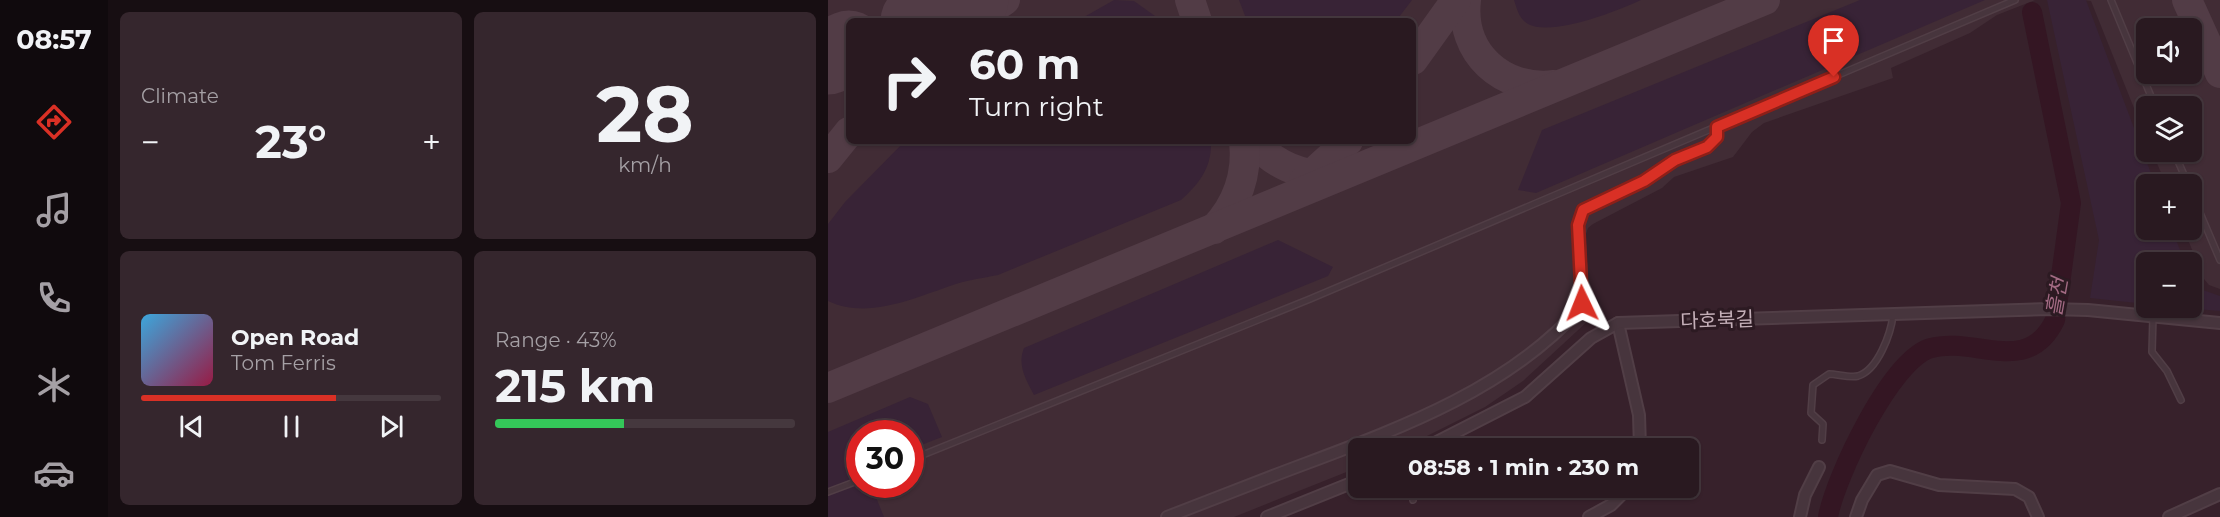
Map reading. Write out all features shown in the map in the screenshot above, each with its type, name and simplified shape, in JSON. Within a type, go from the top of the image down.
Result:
[{"type":"street","points":[[1167,517],[1351,448],[1479,388],[1510,368],[1580,308],[1582,297],[1578,225],[1583,210],[1644,181],[1675,160],[1707,147],[1717,137],[1717,127]]},
{"type":"street","name":"다호북길","points":[[1445,438],[1525,397],[1591,338],[1618,323],[2049,309],[2136,314]]},
{"type":"street","points":[[2172,318],[2220,323]]},
{"type":"street","points":[[1618,323],[1639,415],[1640,438]]},
{"type":"street","points":[[1800,517],[1805,495],[1819,467]]},
{"type":"street","points":[[1856,517],[1862,500],[1877,475],[1890,471],[1939,485],[2015,489],[2029,497],[2038,517]]},
{"type":"street","points":[[1267,517],[1348,484]]},
{"type":"street","points":[[2169,517],[2220,494]]},
{"type":"street","points":[[1589,517],[1611,505],[1618,498]]},
{"type":"lane","points":[[924,454],[1310,299],[2015,0]]},
{"type":"lane","points":[[2110,0],[2151,96]]},
{"type":"lane","points":[[2202,218],[2220,260]]},
{"type":"lane","points":[[1822,440],[1823,424],[1811,413],[1814,385],[1829,374],[1857,376],[1869,369],[1890,337],[1893,315]]},
{"type":"lane","points":[[2153,318],[2152,352],[2167,371],[2181,400]]},
{"type":"lane","points":[[828,492],[846,485]]},
{"type":"shaded area","points":[[828,0],[2035,0],[1997,15],[1970,33],[1891,68],[1893,78],[1764,123],[1752,132],[1733,157],[1674,177],[1662,188],[1593,224],[1588,228],[1585,237],[1589,320],[1523,381],[1485,407],[1423,438],[1348,438],[1348,471],[1234,517],[828,517]]},
{"type":"shaded area","points":[[1114,0],[1134,1],[1158,18],[1082,18]]},
{"type":"shaded area","points":[[1239,0],[1412,0],[1398,18],[1246,18]]},
{"type":"shaded area","points":[[1514,0],[1641,0],[1584,21],[1568,25],[1539,27],[1528,24],[1522,19]]},
{"type":"shaded area","points":[[1860,0],[1985,0],[1536,193],[1518,190],[1542,130]]},
{"type":"shaded area","points":[[2047,0],[2086,0],[2136,133],[2136,162],[2147,162],[2151,174],[2136,174],[2136,240],[2176,240],[2181,252],[2136,252],[2136,303],[2090,298],[2099,240]]},
{"type":"shaded area","points":[[2083,0],[2220,0],[2220,289],[2209,285],[2204,279],[2202,252],[2193,252],[2188,240],[2202,240],[2202,174],[2162,174],[2156,162],[2202,162],[2202,96],[2136,96],[2136,113],[2091,1]]},
{"type":"shaded area","points":[[902,144],[1211,144],[1204,174],[1181,200],[998,275],[964,282],[907,301],[875,308],[843,306],[828,301],[828,224],[845,202]]},
{"type":"shaded area","points":[[1278,240],[1333,267],[1328,276],[1034,395],[1025,378],[1022,366],[1024,348]]},
{"type":"shaded area","points":[[2202,289],[2220,296],[2220,311],[2202,310]]},
{"type":"shaded area","points":[[910,397],[928,404],[942,437],[924,444],[924,420],[856,420]]},
{"type":"shaded area","points":[[846,424],[846,498],[876,498],[884,517],[828,517],[828,432]]},
{"type":"waterway","name":"흘천","points":[[1828,517],[1841,476],[1867,422],[1899,374],[1915,357],[1931,348],[1948,346],[2016,351],[2030,347],[2044,337],[2055,320],[2071,203],[2032,12]]},
{"type":"taxiway","points":[[978,18],[1005,0]]},
{"type":"taxiway","points":[[1190,0],[1196,18]]},
{"type":"taxiway","points":[[1416,56],[1456,0]]},
{"type":"taxiway","points":[[1466,0],[1466,19],[1470,36],[1477,52],[1488,65],[1517,82],[1554,85]]},
{"type":"taxiway","points":[[828,388],[1765,0]]},
{"type":"taxiway","points":[[2187,0],[2220,73]]},
{"type":"taxiway","points":[[828,158],[846,136]]},
{"type":"taxiway","points":[[1214,229],[1229,210],[1239,188],[1244,165],[1244,144]]},
{"type":"taxiway","points":[[1256,144],[1269,156],[1295,170],[1326,175]]},
{"type":"taxiway","points":[[1304,181],[1345,144]]},
{"type":"runway","points":[[926,18],[971,0]]},
{"type":"runway","points":[[828,57],[846,49]]},
{"type":"route","points":[[1582,303],[1578,225],[1583,210],[1644,181],[1675,160],[1707,147],[1717,137],[1717,127],[1834,77]]}]
